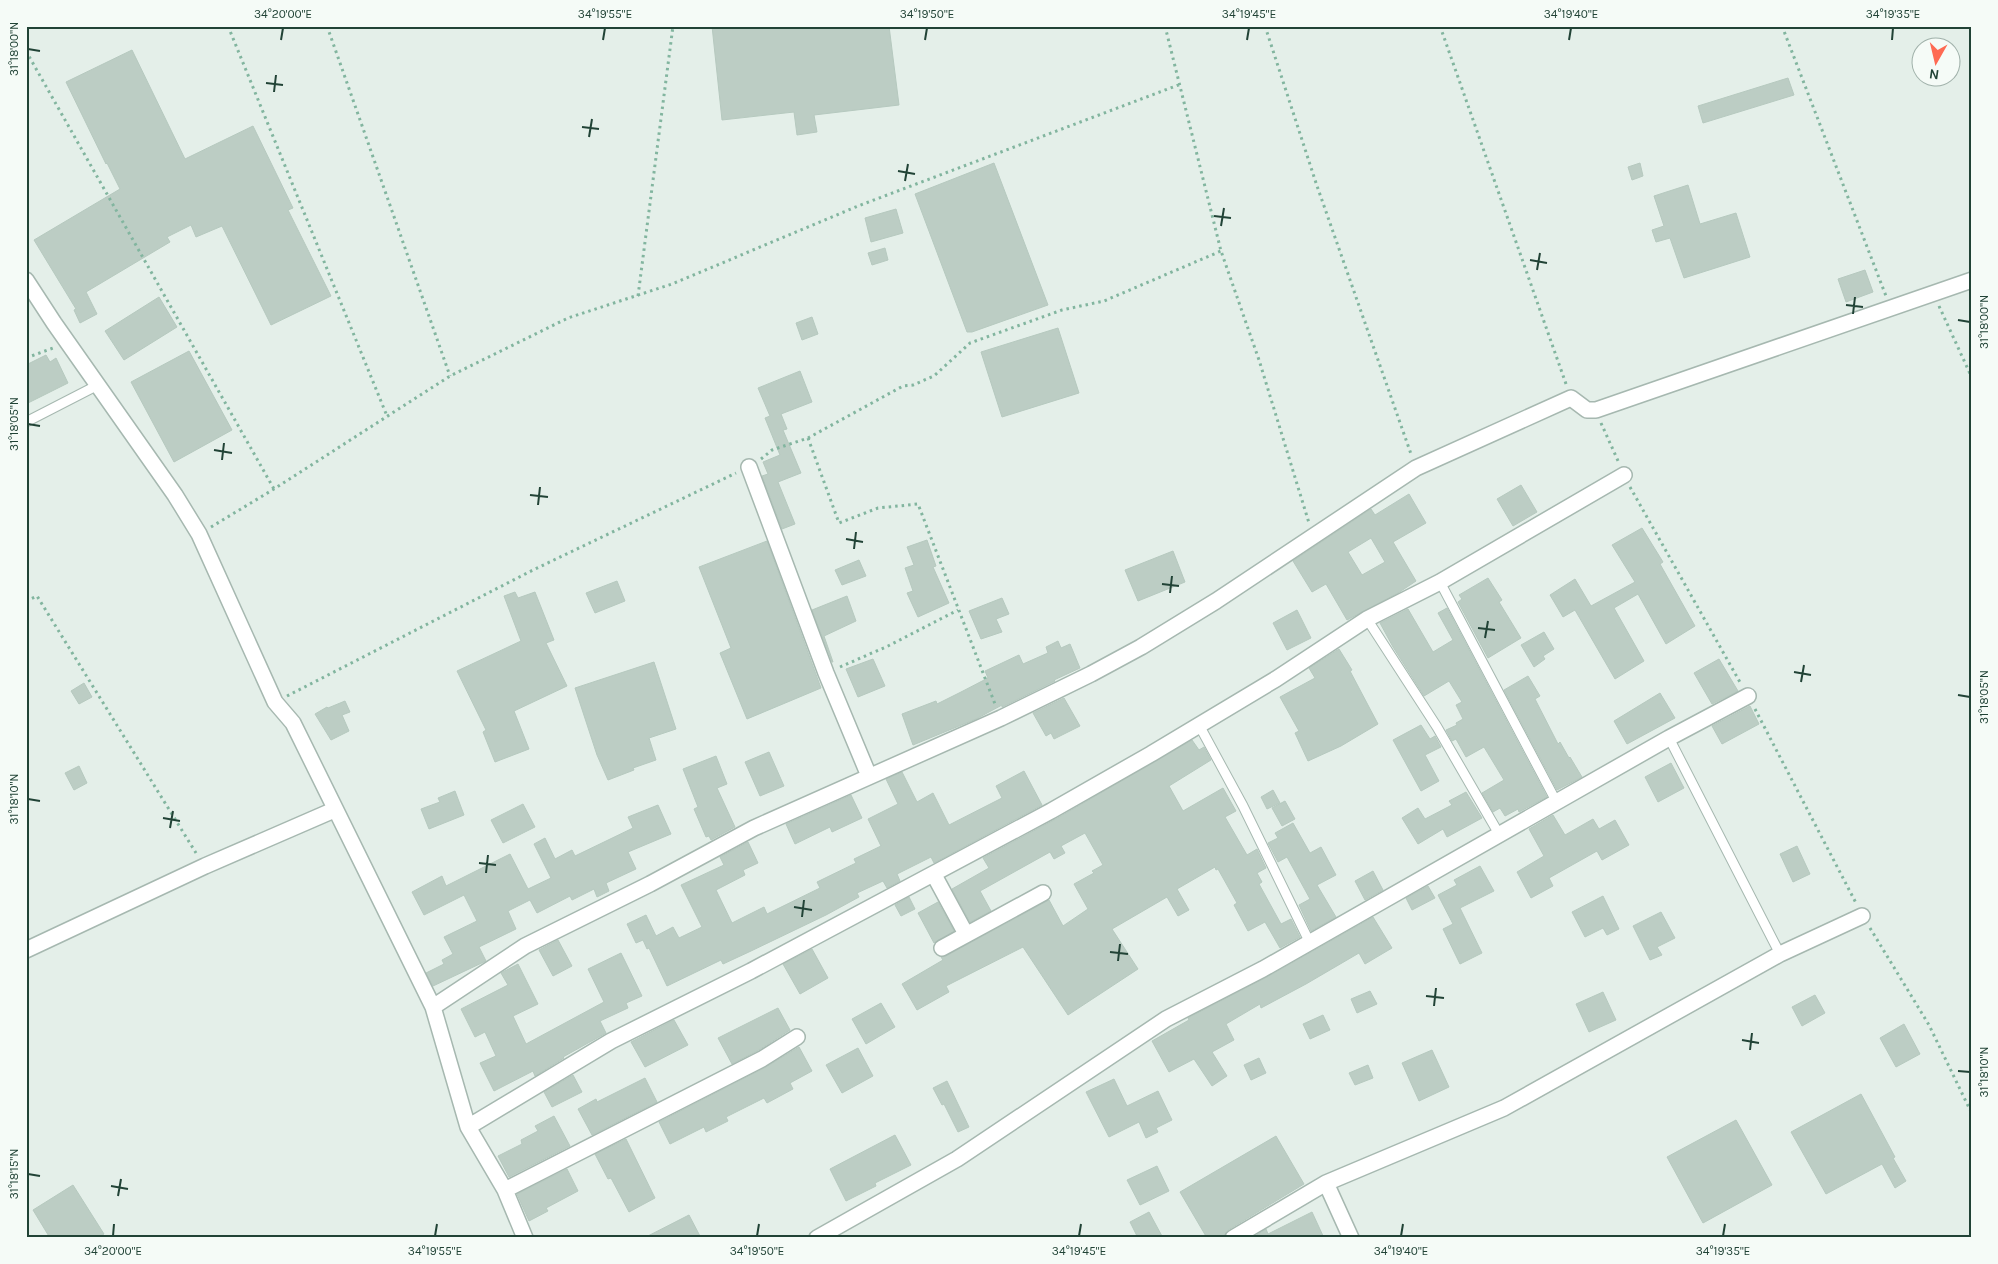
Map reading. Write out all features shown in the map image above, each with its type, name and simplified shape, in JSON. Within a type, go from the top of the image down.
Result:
[{"type":"street","points":[[26,280],[175,495],[199,534],[275,702],[293,723],[334,810],[433,1007],[468,1127],[505,1190],[525,1238]]},
{"type":"street","points":[[433,1007],[525,946],[650,884],[754,828],[1001,718],[1141,647],[1313,538],[1416,468],[1571,398],[1587,410],[1596,410],[1972,280]]},
{"type":"street","points":[[749,467],[826,673],[869,776]]},
{"type":"street","points":[[468,1127],[611,1041],[751,971],[934,875],[1152,754],[1276,679],[1367,619],[1440,582],[1624,475]]},
{"type":"street","points":[[816,1238],[957,1159],[1166,1019],[1263,969],[1309,941],[1397,894],[1556,801],[1748,696]]},
{"type":"street","points":[[26,950],[205,866],[334,810]]},
{"type":"street","points":[[934,875],[966,934]]},
{"type":"street","points":[[942,948],[1043,893]]},
{"type":"street","points":[[1233,1238],[1326,1183],[1504,1108],[1780,954],[1862,916]]},
{"type":"street","points":[[505,1190],[762,1060],[797,1037]]},
{"type":"street","points":[[1326,1183],[1351,1238]]},
{"type":"lane","points":[[26,422],[98,385]]},
{"type":"lane","points":[[1440,582],[1556,801]]},
{"type":"lane","points":[[1367,619],[1437,727],[1499,834]]},
{"type":"lane","points":[[1199,725],[1243,806],[1309,941]]},
{"type":"lane","points":[[1669,738],[1780,954]]},
{"type":"path","points":[[228,26],[387,416]]},
{"type":"path","points":[[328,26],[450,376]]},
{"type":"path","points":[[638,296],[673,26]]},
{"type":"path","points":[[1165,26],[1181,84],[1220,251],[1259,360],[1313,538]]},
{"type":"path","points":[[1266,26],[1317,186],[1416,468]]},
{"type":"path","points":[[1440,26],[1571,398]]},
{"type":"path","points":[[1782,26],[1891,308]]},
{"type":"path","points":[[26,51],[274,489]]},
{"type":"path","points":[[199,534],[274,489],[450,376],[568,318],[672,284],[858,206],[1181,84]]},
{"type":"path","points":[[1934,294],[1972,378]]},
{"type":"path","points":[[26,358],[68,342]]},
{"type":"path","points":[[1596,410],[1624,475],[1777,748],[1862,916],[1929,1025],[1972,1114]]},
{"type":"path","points":[[808,438],[839,523],[878,508],[918,504],[1001,718]]},
{"type":"path","points":[[26,601],[36,596],[205,866]]},
{"type":"path","points":[[826,673],[888,646],[958,610]]},
{"type":"building","points":[[712,26],[889,26],[899,105],[814,115],[817,132],[797,135],[794,112],[722,120]]},
{"type":"building","points":[[132,50],[185,159],[253,126],[293,208],[288,210],[331,296],[271,325],[222,226],[196,237],[191,225],[167,237],[170,242],[86,292],[97,314],[80,323],[74,310],[76,309],[34,240],[120,189],[66,82]]},
{"type":"building","points":[[1788,78],[1794,95],[1703,123],[1698,106]]},
{"type":"building","points":[[994,163],[1048,305],[972,332],[967,332],[915,194]]},
{"type":"building","points":[[1640,163],[1643,176],[1632,180],[1628,167]]},
{"type":"building","points":[[1688,185],[1700,224],[1736,213],[1750,257],[1684,278],[1670,238],[1656,242],[1652,230],[1664,226],[1654,196]]},
{"type":"building","points":[[896,209],[903,233],[871,242],[865,218]]},
{"type":"building","points":[[885,248],[888,260],[872,265],[868,253]]},
{"type":"building","points":[[1865,270],[1873,292],[1846,302],[1838,279]]},
{"type":"building","points":[[159,297],[177,327],[124,360],[105,331]]},
{"type":"building","points":[[812,317],[818,334],[802,340],[796,323]]},
{"type":"building","points":[[1058,328],[1079,393],[1002,417],[981,352]]},
{"type":"building","points":[[189,351],[232,430],[174,462],[131,382]]},
{"type":"building","points":[[46,355],[50,362],[56,358],[68,383],[26,404],[26,365]]},
{"type":"building","points":[[800,371],[812,402],[781,414],[787,429],[783,430],[801,473],[778,482],[795,524],[782,529],[762,476],[768,474],[763,462],[780,455],[765,418],[770,416],[758,388]]},
{"type":"building","points":[[1521,485],[1537,512],[1513,526],[1497,499]]},
{"type":"building","points":[[1409,494],[1426,523],[1393,542],[1416,581],[1398,593],[1347,620],[1326,584],[1312,592],[1293,561],[1371,509],[1375,515]],"holes":[[[1371,538],[1385,562],[1362,575],[1348,552]]]},
{"type":"building","points":[[1642,528],[1663,562],[1660,564],[1695,626],[1666,644],[1638,594],[1614,608],[1644,661],[1615,679],[1575,610],[1563,617],[1550,595],[1575,579],[1591,606],[1635,582],[1612,545]]},
{"type":"building","points":[[927,540],[936,566],[933,567],[949,603],[918,617],[907,593],[913,591],[905,568],[914,565],[907,547]]},
{"type":"building","points":[[767,541],[821,688],[747,719],[720,653],[731,648],[699,567]]},
{"type":"building","points":[[1173,551],[1185,582],[1138,601],[1125,570]]},
{"type":"building","points":[[859,560],[866,576],[842,585],[835,570]]},
{"type":"building","points":[[1488,578],[1502,600],[1499,602],[1521,638],[1488,658],[1458,602],[1462,599],[1459,595]]},
{"type":"building","points":[[617,581],[625,601],[595,613],[586,593]]},
{"type":"building","points":[[515,592],[518,598],[535,592],[554,640],[546,643],[567,686],[514,711],[529,749],[495,762],[483,732],[486,730],[457,671],[521,641],[504,596]]},
{"type":"building","points":[[847,596],[856,621],[824,636],[832,662],[812,610]]},
{"type":"building","points":[[1002,598],[1009,614],[996,619],[1002,632],[981,639],[969,611]]},
{"type":"building","points":[[1447,608],[1547,797],[1519,812],[1518,809],[1505,816],[1500,808],[1493,812],[1482,793],[1504,780],[1484,747],[1466,757],[1456,739],[1452,741],[1446,730],[1457,725],[1456,723],[1463,719],[1456,705],[1462,702],[1449,681],[1424,696],[1380,623],[1408,609],[1433,652],[1453,640],[1438,613]]},
{"type":"building","points":[[1297,610],[1311,638],[1287,650],[1273,623]]},
{"type":"building","points":[[1544,632],[1554,649],[1543,656],[1545,659],[1534,667],[1521,645]]},
{"type":"building","points":[[1058,641],[1061,648],[1070,644],[1080,668],[976,719],[913,745],[902,714],[936,701],[937,704],[961,692],[988,678],[985,671],[1019,655],[1023,664],[1048,653],[1046,647]]},
{"type":"building","points":[[1339,649],[1352,670],[1350,671],[1378,724],[1341,746],[1308,761],[1295,733],[1299,731],[1280,697],[1315,678],[1309,668]]},
{"type":"building","points":[[873,659],[885,686],[858,697],[846,669]]},
{"type":"building","points":[[1719,659],[1738,691],[1712,704],[1694,673]]},
{"type":"building","points":[[654,662],[676,729],[649,738],[656,760],[608,780],[597,755],[575,688]]},
{"type":"building","points":[[1528,676],[1540,696],[1535,699],[1558,744],[1560,742],[1582,777],[1557,790],[1504,690]]},
{"type":"building","points":[[84,683],[92,697],[79,704],[71,691]]},
{"type":"building","points":[[1660,693],[1675,718],[1627,744],[1614,721]]},
{"type":"building","points":[[1064,698],[1080,726],[1054,739],[1051,733],[1046,736],[1033,713]]},
{"type":"building","points":[[345,701],[350,712],[342,715],[349,731],[331,740],[315,714],[327,707]]},
{"type":"building","points":[[1750,706],[1759,724],[1722,744],[1712,726]]},
{"type":"building","points":[[1421,725],[1430,739],[1435,736],[1441,747],[1425,755],[1439,781],[1421,791],[1393,740]]},
{"type":"building","points":[[1192,740],[1199,750],[1204,747],[1211,760],[1169,786],[1183,811],[1223,788],[1236,811],[1225,817],[1247,855],[1257,849],[1266,868],[1257,873],[1262,882],[1259,884],[1281,924],[1291,919],[1300,937],[1280,948],[1265,922],[1248,931],[1234,905],[1237,903],[1218,869],[1216,870],[1215,867],[1177,889],[1189,910],[1178,916],[1167,897],[1112,929],[1138,969],[1068,1015],[1023,947],[946,986],[949,992],[917,1010],[902,984],[943,960],[941,957],[1049,900],[1063,926],[1088,909],[1074,884],[1094,873],[1092,871],[1103,865],[1085,833],[1061,846],[1065,853],[1054,859],[1050,852],[980,891],[991,911],[970,922],[952,889],[989,868],[983,858],[1056,819]]},
{"type":"building","points":[[769,752],[784,786],[760,796],[745,762]]},
{"type":"building","points":[[716,756],[727,784],[717,788],[735,827],[711,840],[709,836],[706,837],[694,809],[698,807],[683,769]]},
{"type":"building","points":[[1671,763],[1684,788],[1658,802],[1645,777]]},
{"type":"building","points":[[79,766],[87,783],[74,790],[65,773]]},
{"type":"building","points":[[1024,771],[1042,805],[934,863],[931,857],[897,874],[900,881],[887,888],[883,881],[857,893],[859,897],[826,915],[723,964],[721,960],[667,986],[649,948],[647,949],[643,940],[636,943],[627,924],[646,915],[656,936],[673,927],[679,938],[702,927],[681,885],[724,865],[720,857],[748,842],[758,863],[743,870],[745,875],[716,890],[732,923],[764,907],[767,914],[820,888],[817,882],[856,863],[854,859],[881,846],[868,819],[898,804],[886,779],[902,772],[917,802],[933,793],[949,825],[1002,798],[996,786]]},
{"type":"building","points":[[1273,790],[1280,803],[1267,809],[1261,797]]},
{"type":"building","points":[[455,791],[464,815],[429,829],[421,809],[440,802],[438,798]]},
{"type":"building","points":[[1466,792],[1482,818],[1447,837],[1443,829],[1418,844],[1402,818],[1418,808],[1425,819],[1452,805],[1449,801]]},
{"type":"building","points":[[851,795],[862,818],[832,832],[830,827],[795,844],[786,824]]},
{"type":"building","points":[[1285,801],[1295,819],[1282,826],[1272,808]]},
{"type":"building","points":[[523,804],[535,827],[503,843],[491,820]]},
{"type":"building","points":[[658,805],[671,834],[628,852],[636,869],[606,883],[609,891],[597,897],[594,889],[572,900],[570,896],[537,913],[530,900],[508,911],[516,929],[479,947],[486,961],[433,986],[426,973],[444,964],[442,960],[453,954],[444,937],[477,921],[464,895],[424,915],[412,892],[442,876],[446,886],[510,854],[528,889],[551,878],[534,844],[545,838],[555,859],[572,850],[575,856],[633,828],[628,817]]},
{"type":"building","points":[[1553,815],[1565,835],[1593,819],[1599,829],[1615,820],[1629,845],[1602,860],[1597,851],[1549,878],[1553,886],[1531,898],[1517,872],[1544,856],[1529,829]]},
{"type":"building","points":[[1293,823],[1310,853],[1321,847],[1336,875],[1317,885],[1336,917],[1311,931],[1299,905],[1310,899],[1287,857],[1278,862],[1268,843],[1278,838],[1275,833]]},
{"type":"building","points":[[1797,846],[1810,874],[1793,882],[1780,854]]},
{"type":"building","points":[[1480,866],[1494,891],[1460,908],[1482,953],[1460,964],[1443,929],[1453,924],[1438,895],[1457,885],[1454,880]]},
{"type":"building","points":[[1373,871],[1383,890],[1365,900],[1355,881]]},
{"type":"building","points":[[1428,886],[1435,898],[1412,910],[1406,898]]},
{"type":"building","points":[[1603,896],[1619,929],[1607,935],[1603,928],[1585,937],[1572,912]]},
{"type":"building","points":[[909,897],[915,909],[901,916],[895,905]]},
{"type":"building","points":[[938,902],[954,931],[934,943],[918,913]]},
{"type":"building","points":[[1661,912],[1675,938],[1657,947],[1662,955],[1650,960],[1633,926]]},
{"type":"building","points":[[1373,917],[1392,948],[1365,964],[1359,953],[1306,984],[1261,1008],[1260,1004],[1226,1024],[1234,1040],[1212,1052],[1227,1076],[1212,1086],[1194,1059],[1169,1072],[1152,1041],[1189,1020],[1188,1018],[1267,977]]},
{"type":"building","points":[[558,940],[572,966],[553,976],[539,950]]},
{"type":"building","points":[[812,949],[828,978],[800,994],[783,964]]},
{"type":"building","points":[[621,953],[642,996],[626,1003],[628,1008],[600,1021],[606,1033],[563,1057],[535,1076],[533,1071],[494,1091],[480,1063],[496,1056],[485,1032],[475,1037],[461,1009],[508,985],[501,973],[518,964],[538,1004],[513,1016],[526,1044],[604,1002],[588,969]]},
{"type":"building","points":[[1370,991],[1377,1004],[1357,1013],[1351,999]]},
{"type":"building","points":[[1603,992],[1616,1020],[1589,1032],[1576,1004]]},
{"type":"building","points":[[1815,995],[1825,1013],[1802,1026],[1792,1007]]},
{"type":"building","points":[[881,1003],[895,1027],[866,1044],[852,1019]]},
{"type":"building","points":[[778,1008],[790,1030],[732,1064],[718,1038]]},
{"type":"building","points":[[1323,1015],[1330,1030],[1310,1039],[1303,1024]]},
{"type":"building","points":[[674,1020],[688,1045],[645,1067],[631,1042]]},
{"type":"building","points":[[1904,1024],[1920,1054],[1896,1067],[1880,1038]]},
{"type":"building","points":[[799,1047],[812,1071],[790,1083],[793,1089],[767,1103],[764,1098],[726,1117],[728,1121],[706,1132],[704,1127],[670,1144],[659,1122],[766,1067]]},
{"type":"building","points":[[858,1048],[873,1076],[842,1093],[826,1065]]},
{"type":"building","points":[[1432,1050],[1449,1087],[1419,1101],[1402,1063]]},
{"type":"building","points":[[1259,1058],[1266,1073],[1251,1080],[1244,1065]]},
{"type":"building","points":[[1368,1065],[1373,1078],[1355,1085],[1349,1073]]},
{"type":"building","points":[[573,1075],[582,1092],[552,1107],[544,1092]]},
{"type":"building","points":[[645,1078],[657,1102],[592,1135],[578,1109],[596,1099],[597,1102]]},
{"type":"building","points":[[1114,1079],[1127,1106],[1158,1091],[1172,1120],[1156,1128],[1158,1132],[1146,1138],[1139,1122],[1109,1137],[1086,1092]]},
{"type":"building","points":[[947,1081],[969,1127],[958,1132],[944,1104],[942,1105],[933,1088]]},
{"type":"building","points":[[1861,1094],[1906,1181],[1895,1188],[1882,1164],[1826,1194],[1791,1132]]},
{"type":"building","points":[[554,1116],[570,1146],[509,1177],[498,1156],[522,1144],[521,1140],[538,1131],[535,1126]]},
{"type":"building","points":[[1736,1120],[1772,1185],[1703,1223],[1667,1157]]},
{"type":"building","points":[[895,1135],[911,1165],[875,1183],[876,1186],[846,1201],[830,1169]]},
{"type":"building","points":[[1276,1136],[1304,1184],[1228,1230],[1224,1238],[1207,1238],[1180,1192]]},
{"type":"building","points":[[626,1139],[655,1198],[629,1212],[611,1178],[608,1179],[595,1154]]},
{"type":"building","points":[[1157,1166],[1169,1191],[1140,1205],[1127,1180]]},
{"type":"building","points":[[567,1169],[578,1191],[546,1208],[548,1211],[529,1221],[517,1194]]},
{"type":"building","points":[[73,1185],[104,1234],[97,1238],[50,1238],[33,1210]]},
{"type":"building","points":[[1149,1212],[1163,1238],[1138,1238],[1130,1222]]},
{"type":"building","points":[[1312,1212],[1324,1238],[1252,1238],[1266,1229],[1268,1234]]},
{"type":"building","points":[[689,1215],[701,1238],[644,1238]]}]
